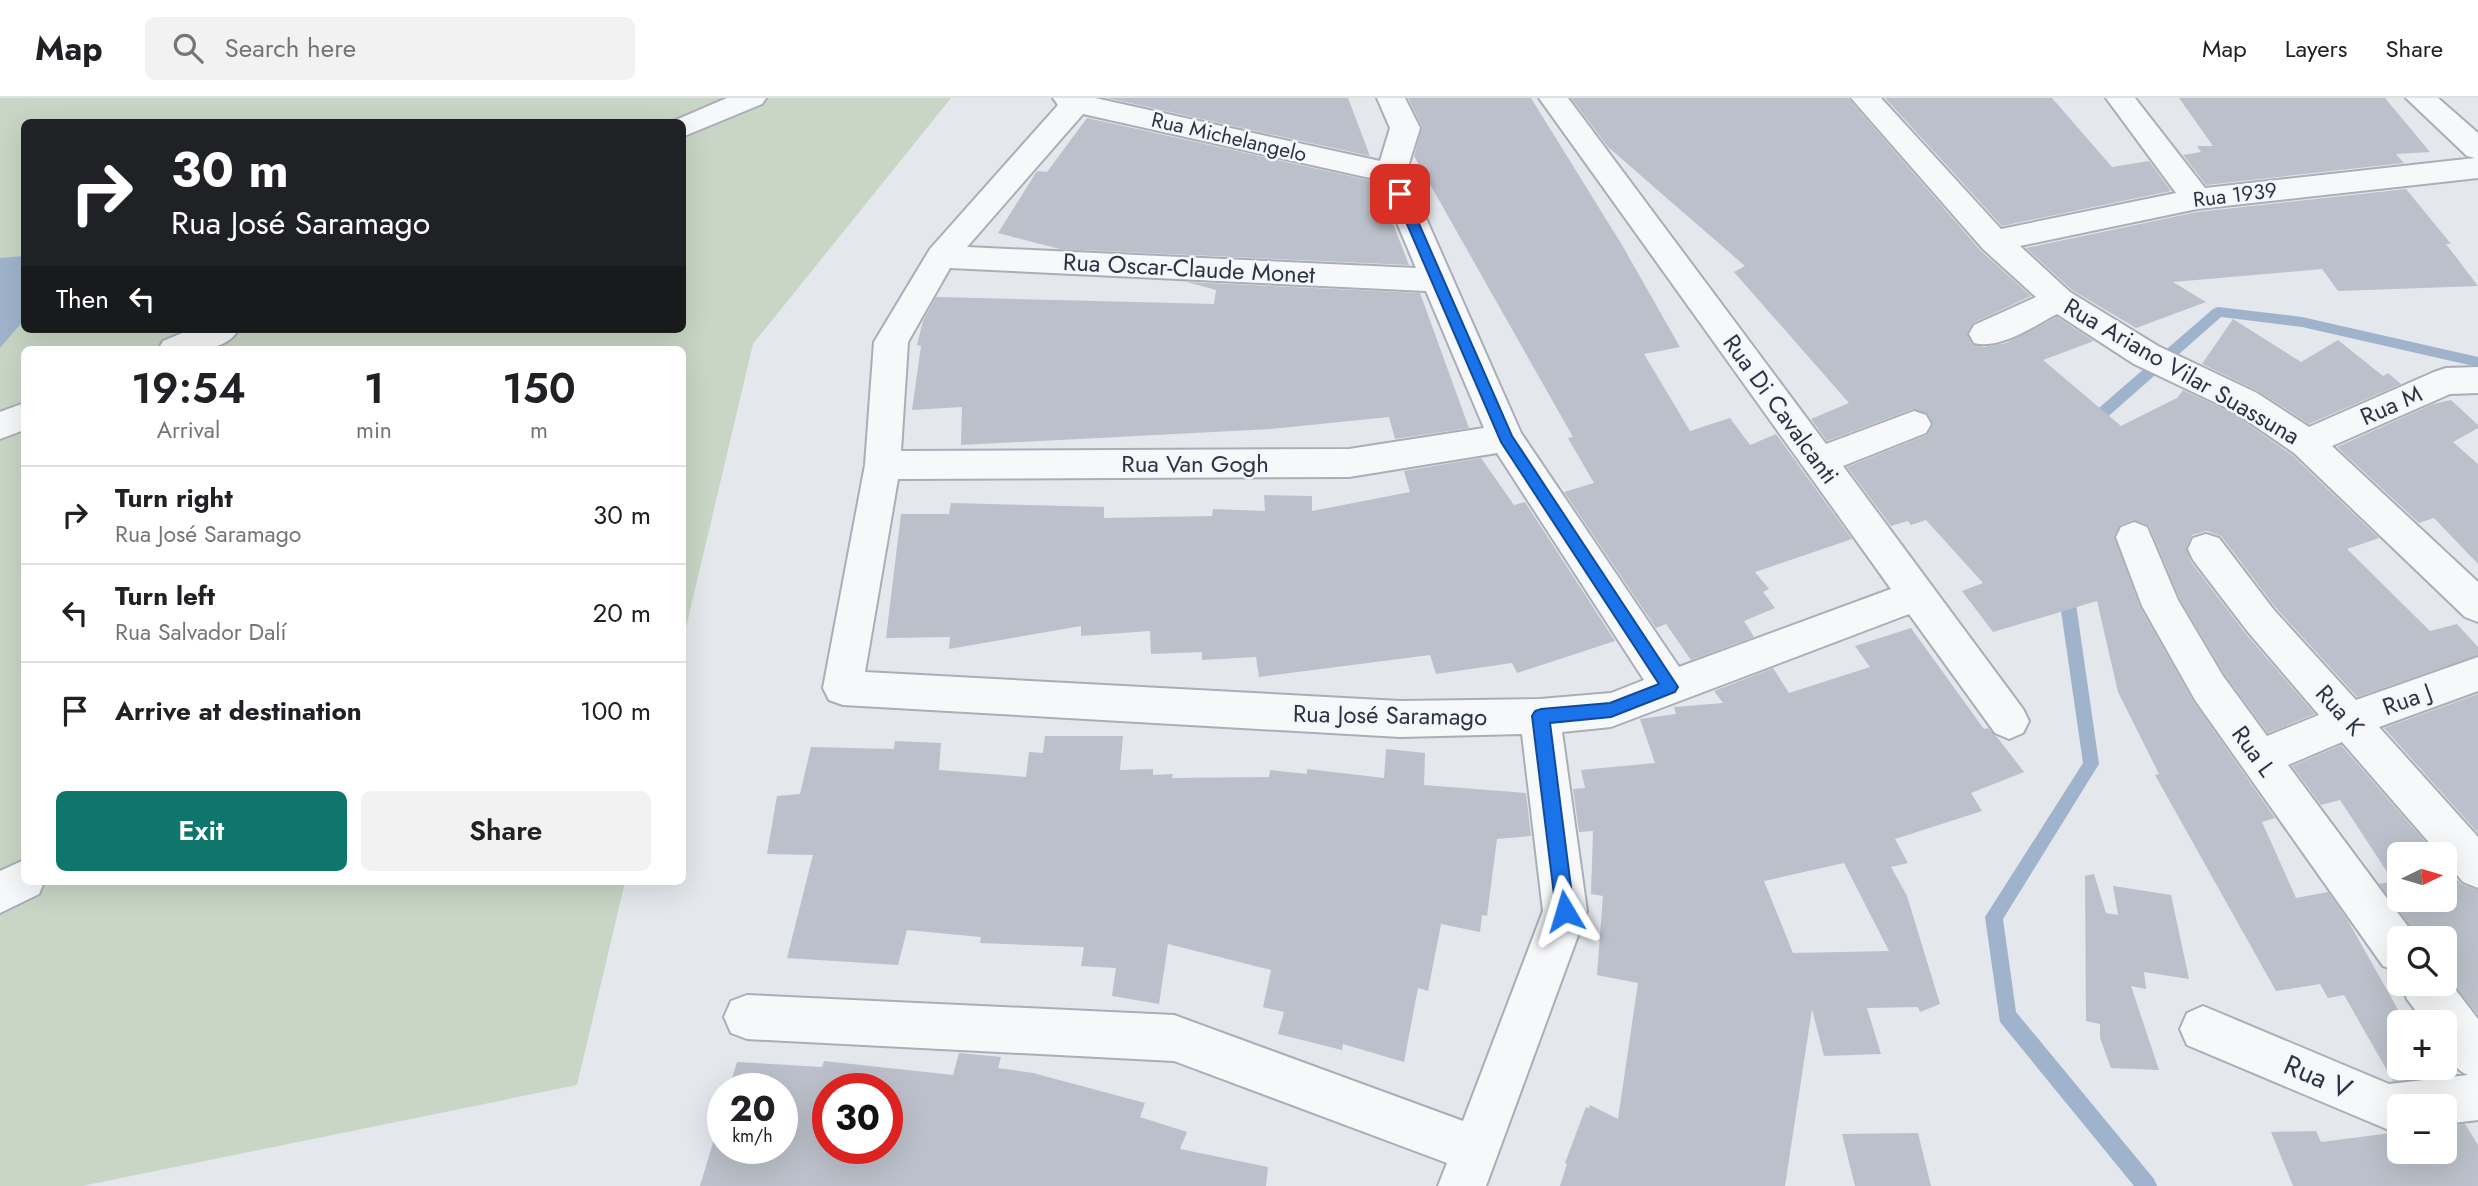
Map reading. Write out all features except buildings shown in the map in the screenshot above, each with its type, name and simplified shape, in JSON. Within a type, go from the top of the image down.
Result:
[{"type":"street","points":[[686,126],[752,98]]},
{"type":"street","points":[[1391,98],[1405,128],[1391,173],[1506,438],[1670,687]]},
{"type":"street","name":"Rua Di Cavalcanti","points":[[1553,98],[2009,721]]},
{"type":"street","name":"Rua Ariano Vilar Suassuna","points":[[1865,98],[1994,241],[2059,300],[2146,355],[2245,402],[2306,443],[2478,606]]},
{"type":"street","points":[[2120,98],[2196,199]]},
{"type":"street","points":[[2420,98],[2478,149]]},
{"type":"street","points":[[883,465],[891,342],[941,257],[1072,100]]},
{"type":"street","name":"Rua Michelangelo","points":[[1072,100],[1391,173]]},
{"type":"street","name":"Rua 1939","points":[[1994,241],[2196,199],[2478,167]]},
{"type":"street","name":"Rua Oscar-Claude Monet","points":[[941,257],[1437,280]]},
{"type":"street","points":[[1986,334],[2059,300]]},
{"type":"street","points":[[184,346],[214,333]]},
{"type":"street","name":"Rua M","points":[[2306,443],[2445,381],[2478,380]]},
{"type":"street","points":[[0,426],[21,417]]},
{"type":"street","points":[[1819,461],[1914,424]]},
{"type":"street","name":"Rua Van Gogh","points":[[883,465],[1349,463],[1506,438]]},
{"type":"street","name":"Rua José Saramago","points":[[883,465],[843,688],[1400,719],[1541,716],[1611,710],[1917,595]]},
{"type":"street","name":"Rua L","points":[[2134,537],[2161,606],[2209,688],[2387,934]]},
{"type":"street","name":"Rua K","points":[[2206,549],[2261,621],[2478,868]]},
{"type":"street","name":"Rua J","points":[[2259,758],[2350,720],[2478,674]]},
{"type":"street","points":[[747,1017],[1174,1038],[1469,1168],[1565,911],[1541,716]]},
{"type":"street","points":[[0,893],[21,882]]},
{"type":"street","points":[[2432,996],[2478,1056]]},
{"type":"street","name":"Rua V","points":[[2203,1030],[2389,1107],[2478,1097]]},
{"type":"green space","points":[[0,98],[951,98],[753,344],[686,627],[686,346],[21,346],[21,885],[624,885],[577,1085],[82,1186],[0,1186]]},
{"type":"water","points":[[21,256],[21,324],[0,348],[0,258]]},
{"type":"waterway","points":[[2090,424],[2218,312],[2302,322],[2478,362]]},
{"type":"waterway","points":[[2066,590],[2091,764],[1994,917],[2007,1016],[2147,1186]]},
{"type":"route","points":[[1400,194],[1506,438],[1670,687],[1611,710],[1541,716],[1565,911]]}]
